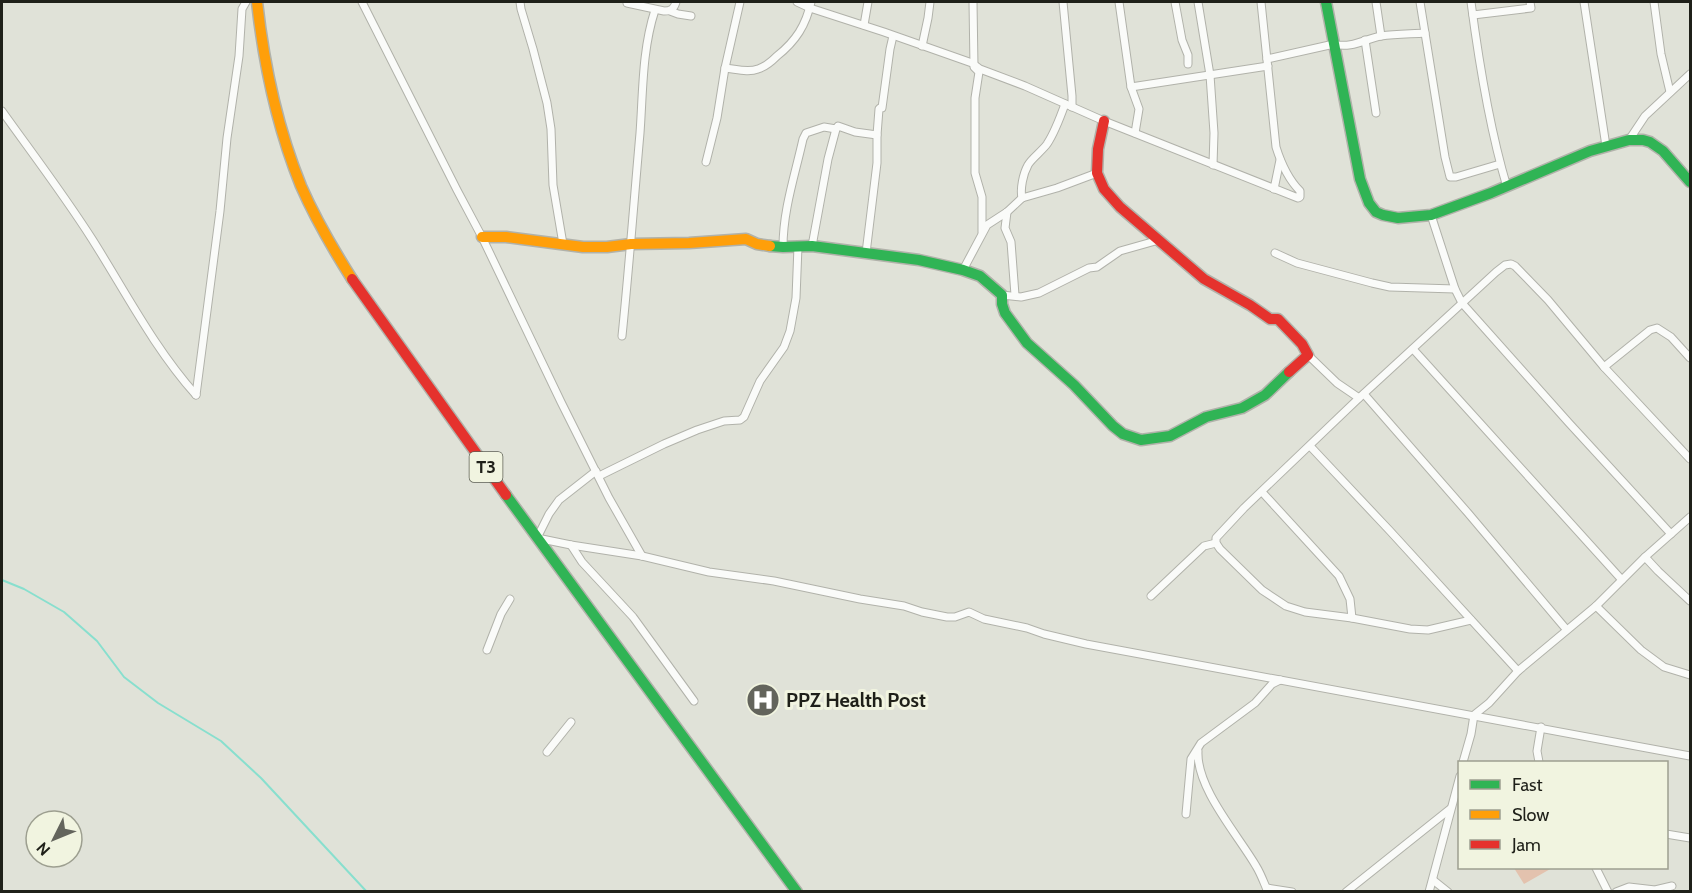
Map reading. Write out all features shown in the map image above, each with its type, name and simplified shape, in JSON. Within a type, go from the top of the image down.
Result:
[{"type":"main road","name":"T3","points":[[257,2],[260,27],[288,152],[313,212],[336,254],[356,286],[537,538],[797,891]]},
{"type":"main road","points":[[1326,2],[1360,179],[1369,205],[1376,213],[1396,218],[1431,215],[1507,187],[1606,146],[1629,140],[1642,140],[1652,144],[1665,154],[1690,182]]},
{"type":"main road","points":[[482,237],[506,237],[583,248],[746,239],[757,244],[783,247],[812,246],[888,255],[963,270],[980,276],[1002,295],[1005,313],[1027,344],[1074,385],[1113,426],[1123,434],[1141,440],[1170,436],[1206,417],[1242,408],[1255,402],[1265,396],[1308,355],[1294,334],[1278,320],[1270,319],[1204,279],[1120,207],[1104,189],[1097,172],[1098,149],[1104,121]]},
{"type":"street","points":[[2,111],[80,221],[177,374],[196,395],[239,56],[242,9],[246,2]]},
{"type":"street","points":[[362,2],[482,237],[609,498],[642,556]]},
{"type":"street","points":[[520,2],[547,103],[554,185],[563,244]]},
{"type":"street","points":[[670,11],[676,2]]},
{"type":"street","points":[[706,162],[740,2]]},
{"type":"street","points":[[796,2],[810,5],[974,65],[1104,121],[1295,198],[1300,197],[1301,193],[1284,170],[1276,147],[1261,2]]},
{"type":"street","points":[[864,25],[868,2]]},
{"type":"street","points":[[922,46],[930,2]]},
{"type":"street","points":[[973,2],[974,65],[979,72],[975,98],[975,173],[982,197],[982,232]]},
{"type":"street","points":[[1022,198],[1021,192],[1028,165],[1047,143],[1072,96],[1063,2]]},
{"type":"street","points":[[1119,2],[1131,87],[1139,109],[1135,133]]},
{"type":"street","points":[[1175,2],[1182,40],[1188,55],[1188,64]]},
{"type":"street","points":[[1198,2],[1210,75],[1214,165]]},
{"type":"street","points":[[1376,2],[1381,36]]},
{"type":"street","points":[[1420,2],[1450,177],[1500,164]]},
{"type":"street","points":[[1472,2],[1490,116],[1507,187]]},
{"type":"street","points":[[1473,15],[1531,8],[1530,2]]},
{"type":"street","points":[[1584,2],[1606,146]]},
{"type":"street","points":[[1654,2],[1661,54],[1670,92]]},
{"type":"street","points":[[627,3],[691,16]]},
{"type":"street","points":[[726,68],[746,71],[758,69],[769,63],[790,46],[798,36],[810,5]]},
{"type":"street","points":[[622,336],[644,66],[655,10]]},
{"type":"street","points":[[1131,87],[1210,75],[1268,63],[1334,44],[1352,45],[1381,36],[1425,33]]},
{"type":"street","points":[[866,253],[877,164],[879,109],[882,108],[893,36]]},
{"type":"street","points":[[1365,40],[1376,113]]},
{"type":"street","points":[[1629,140],[1645,116],[1690,74]]},
{"type":"street","points":[[783,247],[784,221],[806,133],[824,127],[836,129],[838,126],[855,132],[877,135]]},
{"type":"street","points":[[812,246],[828,159],[836,129]]},
{"type":"street","points":[[1274,189],[1280,160]]},
{"type":"street","points":[[963,270],[982,232],[1022,198],[1057,188],[1097,172]]},
{"type":"street","points":[[1007,212],[1005,228],[1011,242],[1015,295]]},
{"type":"street","points":[[1431,215],[1455,289],[1462,303],[1671,534]]},
{"type":"street","points":[[1002,295],[1021,297],[1039,293],[1089,268],[1097,267],[1120,250],[1159,240]]},
{"type":"street","points":[[798,246],[796,298],[790,332],[784,347],[760,381],[744,417],[740,420],[724,420],[697,430],[598,473],[559,500],[549,513],[537,538],[642,556],[709,572],[774,581],[904,606],[947,617],[969,612],[984,619],[1086,644],[1690,756]]},
{"type":"street","points":[[1275,253],[1297,263],[1390,287],[1455,289]]},
{"type":"street","points":[[1472,620],[1428,630],[1410,629],[1305,612],[1286,606],[1255,584],[1216,543],[1216,538],[1361,396],[1496,272],[1511,264],[1548,300],[1604,367],[1690,459]]},
{"type":"street","points":[[1604,367],[1650,330],[1657,328],[1671,337],[1690,358]]},
{"type":"street","points":[[1413,349],[1622,580]]},
{"type":"street","points":[[1308,355],[1337,383],[1361,396],[1468,513],[1566,629]]},
{"type":"street","points":[[1310,446],[1518,671]]},
{"type":"street","points":[[1262,492],[1339,576],[1350,599],[1352,618]]},
{"type":"street","points":[[1463,761],[1474,715],[1489,703],[1518,671],[1596,606],[1690,518]]},
{"type":"street","points":[[1151,596],[1204,546],[1216,543]]},
{"type":"street","points":[[571,545],[582,562],[633,618],[694,701]]},
{"type":"street","points":[[1646,557],[1690,601]]},
{"type":"street","points":[[487,650],[510,598]]},
{"type":"street","points":[[1596,606],[1641,650],[1664,667],[1690,675]]},
{"type":"street","points":[[1186,814],[1191,759],[1201,743],[1255,703],[1272,684],[1280,680]]},
{"type":"street","points":[[547,752],[571,722]]},
{"type":"street","points":[[1539,761],[1537,751],[1541,727]]},
{"type":"street","points":[[1198,748],[1197,757],[1203,778],[1229,827],[1257,867],[1267,890],[1292,891]]},
{"type":"street","points":[[1429,891],[1458,783]]},
{"type":"street","points":[[1346,891],[1450,810]]},
{"type":"street","points":[[1668,834],[1690,838]]},
{"type":"street","points":[[1597,869],[1608,891]]},
{"type":"street","points":[[1433,880],[1448,891]]},
{"type":"street","points":[[1616,891],[1629,887],[1655,890],[1672,886]]},
{"type":"shaded area","points":[[1515,869],[1550,869],[1524,884]]},
{"type":"waterway","points":[[2,580],[24,589],[64,612],[97,641],[124,677],[158,703],[221,741],[261,778],[367,892]]},
{"type":"traffic: fast","points":[[1326,2],[1360,179],[1369,203],[1376,212],[1398,218],[1431,215],[1491,193],[1590,151],[1629,140],[1650,142],[1663,151],[1690,182]]},
{"type":"traffic: fast","points":[[770,246],[812,246],[919,260],[980,276],[1002,295],[1005,313],[1027,343],[1074,385],[1113,426],[1123,434],[1141,440],[1170,436],[1206,417],[1242,408],[1265,395],[1289,372]]},
{"type":"traffic: fast","points":[[506,495],[797,892]]},
{"type":"traffic: slow","points":[[257,2],[263,49],[285,141],[312,210],[352,279]]},
{"type":"traffic: slow","points":[[482,237],[506,237],[583,247],[746,239],[770,246]]},
{"type":"traffic: jam","points":[[1104,121],[1098,149],[1097,173],[1104,189],[1120,207],[1204,279],[1270,319],[1278,319],[1302,344],[1308,355],[1289,372]]},
{"type":"traffic: jam","points":[[352,279],[506,495]]},
{"type":"place","name":"PPZ Health Post","points":[[763,700]]}]
